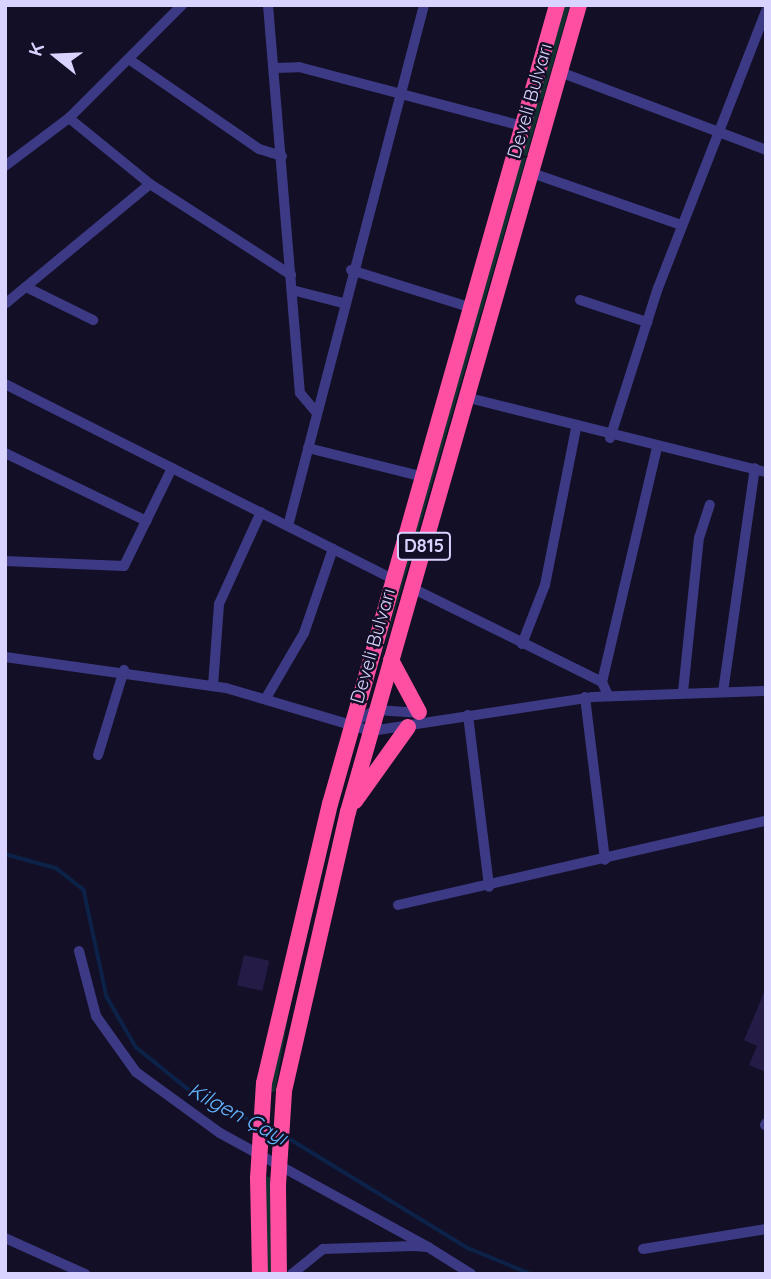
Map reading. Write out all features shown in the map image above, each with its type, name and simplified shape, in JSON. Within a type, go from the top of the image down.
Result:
[{"type":"highway","name":"Develi Bulvarı","points":[[260,1274],[258,1178],[264,1083],[280,993],[353,722],[557,5]]},
{"type":"highway","name":"Develi Bulvarı","points":[[279,1274],[278,1185],[284,1091],[348,812],[469,398],[579,5]]},
{"type":"highway","points":[[391,660],[426,715]]},
{"type":"highway","points":[[348,812],[408,727]]},
{"type":"street","points":[[5,166],[68,118],[130,60],[182,5]]},
{"type":"street","points":[[268,5],[300,393],[316,412]]},
{"type":"street","points":[[288,526],[351,270],[424,5]]},
{"type":"street","points":[[610,438],[647,322],[715,131],[766,11]]},
{"type":"street","points":[[753,39],[766,44]]},
{"type":"street","points":[[130,60],[259,149],[282,156]]},
{"type":"street","points":[[275,68],[299,67],[523,126]]},
{"type":"street","points":[[560,72],[766,150]]},
{"type":"street","points":[[68,118],[150,184],[291,275]]},
{"type":"street","points":[[532,173],[681,225]]},
{"type":"street","points":[[5,304],[150,184]]},
{"type":"street","points":[[351,270],[472,308]]},
{"type":"street","points":[[26,287],[93,320]]},
{"type":"street","points":[[292,290],[343,303]]},
{"type":"street","points":[[580,300],[647,322]]},
{"type":"street","points":[[5,384],[394,580]]},
{"type":"street","points":[[469,398],[610,438],[760,470],[723,692]]},
{"type":"street","points":[[522,644],[545,585],[576,428]]},
{"type":"street","points":[[601,681],[657,448]]},
{"type":"street","points":[[308,449],[424,477]]},
{"type":"street","points":[[5,453],[146,521]]},
{"type":"street","points":[[5,561],[124,566],[172,468]]},
{"type":"street","points":[[683,692],[699,538],[710,505]]},
{"type":"street","points":[[213,685],[219,604],[261,512]]},
{"type":"street","points":[[266,698],[304,633],[333,549]]},
{"type":"street","points":[[412,587],[601,681],[608,695]]},
{"type":"street","points":[[5,657],[124,670],[213,685],[353,722],[371,731],[408,727],[426,715]]},
{"type":"street","points":[[98,755],[124,670]]},
{"type":"street","points":[[353,722],[377,710],[426,715],[468,715],[608,695],[766,691]]},
{"type":"street","points":[[585,698],[605,860]]},
{"type":"street","points":[[468,715],[489,887]]},
{"type":"street","points":[[398,905],[489,887],[766,821]]},
{"type":"street","points":[[79,951],[96,1016],[136,1072],[220,1133],[428,1247],[471,1274]]},
{"type":"street","points":[[643,1249],[766,1229]]},
{"type":"street","points":[[5,1238],[85,1274]]},
{"type":"street","points":[[292,1274],[323,1250],[428,1247]]},
{"type":"green space","points":[[564,5],[570,5],[377,674],[410,551]]},
{"type":"green space","points":[[353,743],[289,1011],[275,1092],[270,1091],[275,1048]]},
{"type":"green space","points":[[264,1176],[270,1177],[273,1274],[268,1274]]},
{"type":"building","points":[[244,955],[269,961],[262,991],[237,985]]},
{"type":"building","points":[[766,988],[766,1072],[749,1065],[757,1046],[744,1040]]},
{"type":"waterway","name":"Kilgen Çayı","points":[[5,854],[56,868],[84,890],[107,997],[136,1047],[193,1093],[256,1123]]},
{"type":"waterway","name":"Kilgen Çayı","points":[[285,1136],[468,1248],[531,1274]]}]
